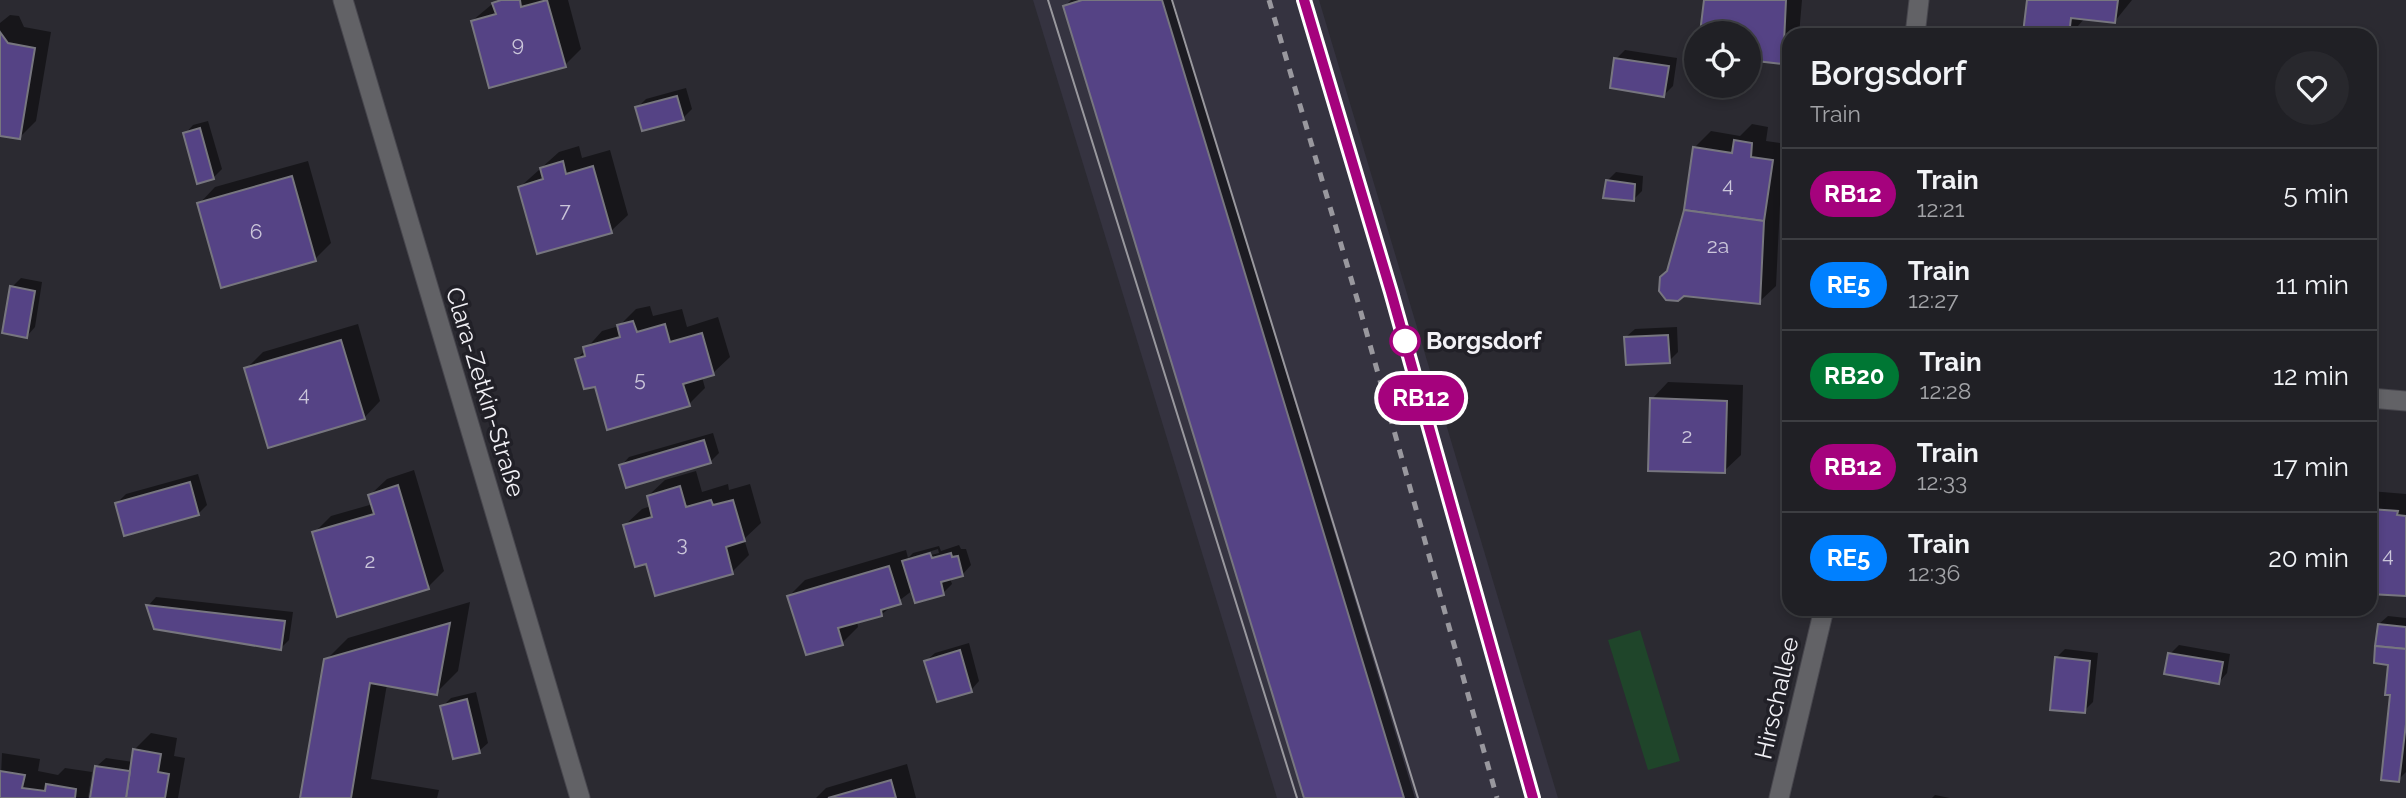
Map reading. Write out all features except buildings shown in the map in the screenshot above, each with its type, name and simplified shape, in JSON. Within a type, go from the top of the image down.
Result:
[{"type":"street","name":"Clara-Zetkin-Straße","points":[[343,0],[580,798]]},
{"type":"street","points":[[1916,28],[1919,0]]},
{"type":"street","points":[[2377,399],[2406,401]]},
{"type":"street","name":"Hirschallee","points":[[1779,798],[1822,616]]},
{"type":"shaded area","points":[[1033,0],[1319,0],[1558,798],[1277,798]]},
{"type":"green space","points":[[1640,630],[1680,761],[1648,770],[1608,640]]},
{"type":"tram line","points":[[1048,0],[1297,798]]},
{"type":"tram line","points":[[1172,0],[1418,798]]},
{"type":"railway","points":[[1269,0],[1358,302],[1497,798]]},
{"type":"railway","points":[[1304,0],[1391,292],[1533,798]]},
{"type":"train","name":"RB12","points":[[1304,0],[1391,292],[1533,798]]},
{"type":"place","name":"Borgsdorf","points":[[1405,341]]}]
